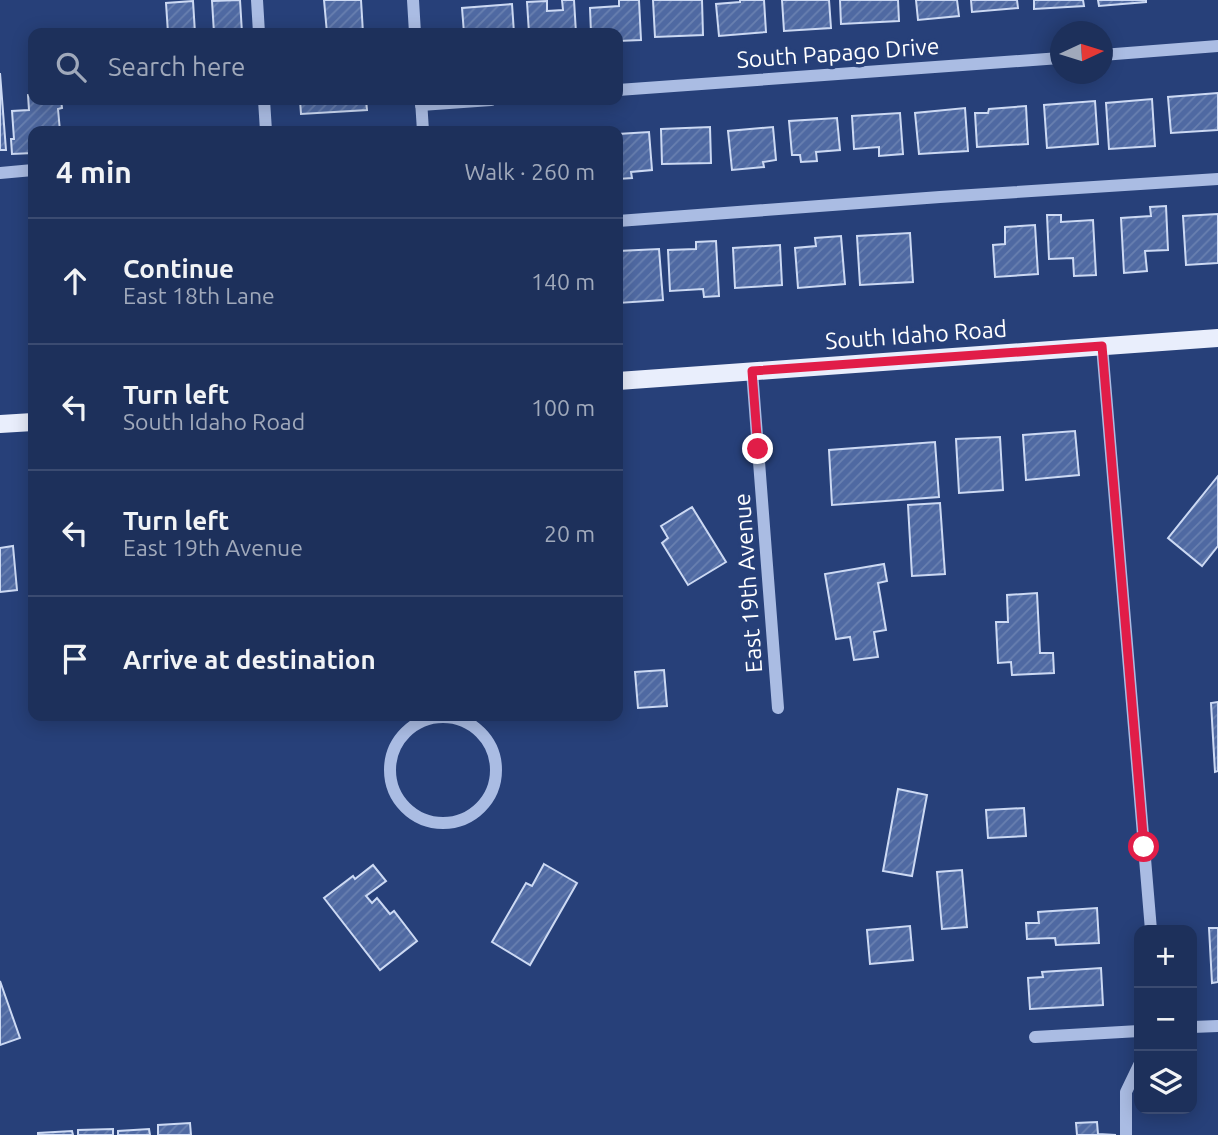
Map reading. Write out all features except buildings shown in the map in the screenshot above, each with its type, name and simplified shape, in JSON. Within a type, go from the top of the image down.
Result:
[{"type":"main road","name":"South Idaho Road","points":[[623,381],[1218,338]]},
{"type":"main road","points":[[0,424],[28,422]]},
{"type":"street","points":[[257,0],[259,28]]},
{"type":"street","points":[[413,0],[415,28]]},
{"type":"street","points":[[1113,54],[1218,46]]},
{"type":"street","name":"South Papago Drive","points":[[623,90],[1050,59]]},
{"type":"street","points":[[264,105],[266,126]]},
{"type":"street","points":[[421,105],[423,126]]},
{"type":"street","points":[[0,173],[28,170]]},
{"type":"street","points":[[623,221],[1218,179]]},
{"type":"street","points":[[1102,346],[1151,925]]},
{"type":"street","name":"East 19th Avenue","points":[[752,371],[778,708]]},
{"type":"street","points":[[423,721],[405,732],[395,746],[390,763],[391,780],[397,797],[408,811],[423,820],[440,824],[458,822],[474,814],[486,802],[495,786],[497,768],[493,751],[485,735],[464,721]]},
{"type":"street","points":[[1197,1027],[1218,1026]]},
{"type":"street","points":[[1035,1037],[1134,1031]]},
{"type":"street","points":[[1126,1135],[1126,1092],[1134,1075]]},
{"type":"route","points":[[758,449],[752,371],[1102,346],[1144,847]]}]
